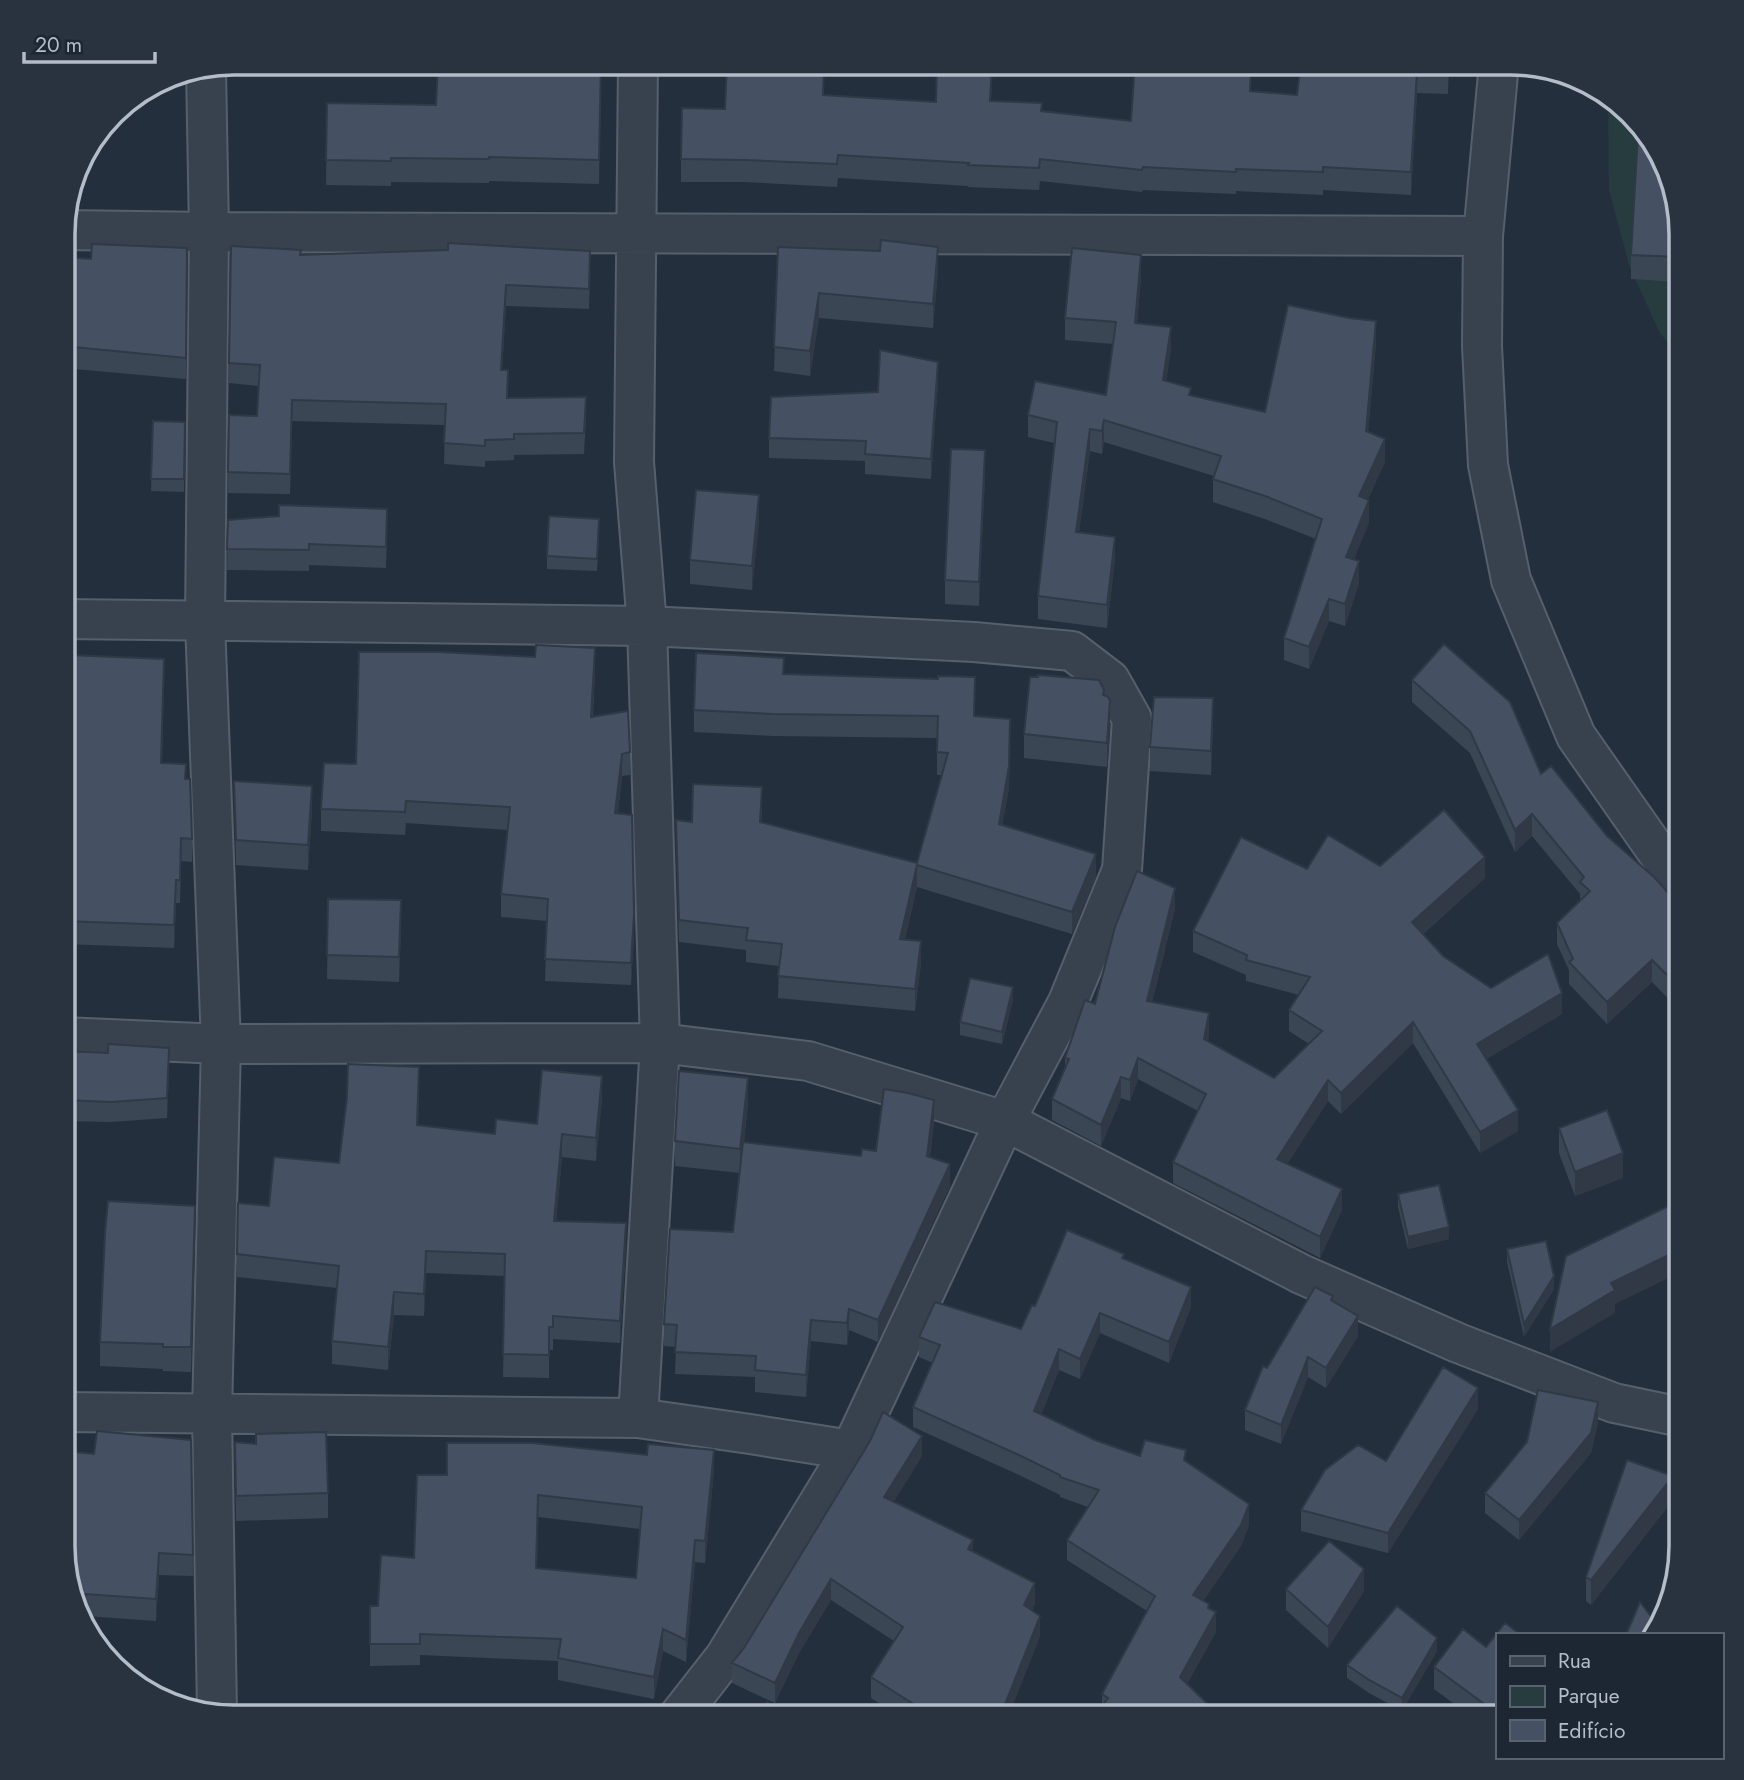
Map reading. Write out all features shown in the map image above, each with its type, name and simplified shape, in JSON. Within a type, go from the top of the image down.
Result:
[{"type":"street","points":[[638,76],[634,462],[647,626],[660,1043],[638,1419]]},
{"type":"street","points":[[1498,76],[1483,236],[1482,346],[1488,465],[1511,580],[1576,737],[1669,869]]},
{"type":"street","points":[[206,78],[209,232],[205,622],[222,1044],[212,1413],[217,1703]]},
{"type":"street","points":[[76,230],[1483,236]]},
{"type":"street","points":[[76,620],[647,626],[974,642],[1072,651],[1110,681],[1132,719],[1122,870],[1068,1002],[1005,1121],[851,1450],[725,1657],[687,1705]]},
{"type":"street","points":[[75,1038],[222,1044],[660,1043],[808,1061],[1005,1121],[1301,1275],[1458,1343],[1614,1403],[1669,1414]]},
{"type":"street","points":[[75,1412],[638,1419],[851,1450]]},
{"type":"green space","points":[[1608,110],[1636,138],[1647,155],[1666,204],[1669,235],[1669,344],[1660,333],[1630,268],[1609,190]]},
{"type":"building","points":[[437,76],[601,76],[599,160],[489,157],[391,158],[391,161],[326,160],[327,103],[436,105]]},
{"type":"building","points":[[726,76],[824,76],[823,95],[936,102],[937,76],[991,76],[990,101],[1042,103],[1041,111],[1131,121],[1134,76],[1251,76],[1250,91],[1297,95],[1299,76],[1417,76],[1411,172],[1323,167],[1323,172],[1236,169],[1236,172],[1143,167],[1142,170],[1040,159],[1039,168],[838,155],[837,164],[681,159],[682,108],[725,109]]},
{"type":"building","points":[[1638,141],[1652,164],[1666,204],[1669,257],[1631,255]]},
{"type":"building","points":[[881,240],[938,247],[933,304],[819,293],[810,351],[774,347],[778,247],[880,251]]},
{"type":"building","points":[[448,243],[590,251],[589,289],[506,285],[501,370],[508,370],[507,398],[586,397],[584,433],[514,434],[514,439],[485,440],[485,446],[444,443],[446,404],[292,400],[290,474],[228,472],[229,415],[257,416],[260,365],[229,363],[231,246],[301,250],[300,255],[448,250]]},
{"type":"building","points":[[92,244],[187,248],[186,358],[76,347],[76,258],[91,259]]},
{"type":"building","points":[[1072,248],[1141,255],[1135,323],[1171,327],[1163,380],[1191,388],[1189,395],[1265,412],[1288,305],[1376,321],[1366,431],[1385,439],[1359,496],[1369,500],[1346,557],[1359,561],[1345,604],[1329,599],[1309,647],[1284,638],[1322,519],[1213,479],[1221,456],[1104,420],[1102,431],[1090,429],[1076,532],[1115,537],[1107,605],[1038,596],[1057,422],[1028,415],[1035,381],[1106,395],[1116,322],[1065,318]]},
{"type":"building","points":[[880,350],[938,362],[931,459],[865,454],[866,441],[769,438],[771,397],[878,392]]},
{"type":"building","points":[[153,421],[185,422],[184,479],[151,479]]},
{"type":"building","points":[[951,449],[985,450],[979,582],[945,580]]},
{"type":"building","points":[[696,490],[759,495],[752,566],[690,560]]},
{"type":"building","points":[[279,505],[387,509],[386,547],[309,544],[309,550],[227,549],[228,520],[279,516]]},
{"type":"building","points":[[549,516],[599,519],[597,559],[547,556]]},
{"type":"building","points":[[1444,644],[1510,702],[1541,774],[1551,766],[1607,836],[1669,894],[1669,977],[1652,960],[1607,1002],[1569,962],[1573,959],[1557,923],[1590,891],[1580,882],[1584,877],[1532,814],[1515,830],[1470,731],[1412,680]]},
{"type":"building","points":[[536,645],[595,648],[591,717],[628,711],[630,752],[622,754],[615,813],[632,815],[634,914],[631,963],[545,959],[548,899],[501,894],[510,807],[406,801],[405,812],[321,809],[324,763],[356,764],[359,652],[438,652],[535,657]]},
{"type":"building","points":[[696,653],[784,658],[783,674],[938,679],[938,676],[975,677],[974,716],[1010,719],[1009,766],[999,824],[1096,854],[1072,912],[917,865],[900,939],[921,941],[915,989],[778,976],[782,944],[746,940],[748,928],[679,920],[676,820],[692,822],[693,784],[762,787],[760,822],[917,863],[948,753],[937,752],[938,716],[694,710]]},
{"type":"building","points":[[76,655],[164,659],[161,763],[186,764],[185,779],[190,779],[192,839],[181,838],[180,880],[176,880],[174,925],[75,921]]},
{"type":"building","points":[[1038,675],[1099,680],[1104,690],[1103,695],[1110,700],[1107,743],[1024,734],[1030,677]]},
{"type":"building","points":[[1154,697],[1213,698],[1211,751],[1150,747]]},
{"type":"building","points":[[234,781],[312,786],[308,845],[236,840]]},
{"type":"building","points":[[1444,810],[1485,857],[1412,922],[1443,956],[1491,988],[1548,954],[1562,993],[1477,1044],[1518,1110],[1480,1132],[1413,1022],[1341,1093],[1328,1080],[1277,1159],[1342,1189],[1320,1237],[1173,1162],[1206,1094],[1138,1058],[1130,1080],[1121,1077],[1101,1125],[1052,1099],[1069,1059],[1065,1058],[1085,1000],[1095,1004],[1115,927],[1137,871],[1175,888],[1147,1001],[1209,1013],[1204,1039],[1274,1078],[1322,1031],[1289,1010],[1310,977],[1246,960],[1247,955],[1193,931],[1241,837],[1307,869],[1328,835],[1380,866]]},
{"type":"building","points":[[328,899],[401,900],[399,957],[327,955]]},
{"type":"building","points":[[970,978],[1013,987],[1002,1032],[960,1022]]},
{"type":"building","points":[[108,1044],[169,1048],[167,1098],[111,1102],[75,1101],[75,1052],[108,1053]]},
{"type":"building","points":[[348,1064],[419,1067],[417,1125],[495,1134],[496,1119],[537,1124],[542,1070],[602,1076],[596,1138],[562,1134],[554,1221],[626,1223],[620,1321],[553,1316],[553,1327],[549,1327],[549,1355],[503,1354],[505,1254],[426,1251],[424,1294],[394,1292],[388,1347],[332,1341],[339,1266],[237,1254],[238,1203],[269,1206],[274,1157],[339,1163]]},
{"type":"building","points":[[679,1071],[748,1078],[740,1149],[675,1141]]},
{"type":"building","points":[[884,1089],[934,1100],[927,1156],[950,1164],[878,1320],[849,1309],[847,1323],[811,1320],[806,1375],[755,1370],[756,1356],[675,1352],[677,1325],[664,1324],[670,1229],[733,1232],[743,1142],[861,1156],[862,1149],[876,1151]]},
{"type":"building","points":[[1607,1110],[1623,1153],[1575,1172],[1559,1128]]},
{"type":"building","points":[[1439,1185],[1449,1227],[1408,1237],[1398,1194]]},
{"type":"building","points":[[108,1201],[195,1206],[191,1347],[100,1342]]},
{"type":"building","points":[[1669,1206],[1669,1255],[1611,1283],[1615,1290],[1550,1329],[1566,1256]]},
{"type":"building","points":[[1067,1230],[1124,1254],[1122,1258],[1191,1287],[1169,1342],[1100,1313],[1080,1359],[1059,1349],[1034,1411],[1095,1440],[1140,1456],[1145,1440],[1186,1450],[1184,1460],[1249,1504],[1241,1525],[1193,1595],[1209,1604],[1208,1608],[1216,1612],[1180,1677],[1209,1705],[1103,1705],[1108,1698],[1102,1694],[1155,1596],[1067,1540],[1099,1490],[1060,1477],[1019,1455],[913,1407],[940,1345],[919,1337],[935,1302],[1021,1329],[1032,1305],[1035,1306]]},
{"type":"building","points":[[1546,1241],[1554,1276],[1524,1324],[1507,1249]]},
{"type":"building","points":[[1315,1287],[1333,1296],[1331,1300],[1358,1316],[1326,1368],[1308,1357],[1281,1425],[1245,1410],[1263,1366],[1267,1368]]},
{"type":"building","points":[[1443,1367],[1478,1388],[1388,1533],[1301,1510],[1325,1470],[1358,1445],[1386,1461]]},
{"type":"building","points":[[1538,1390],[1598,1402],[1591,1433],[1519,1520],[1485,1493],[1527,1442]]},
{"type":"building","points":[[883,1412],[922,1436],[884,1497],[973,1540],[968,1549],[1035,1583],[1024,1605],[1040,1616],[1005,1705],[915,1705],[871,1677],[903,1627],[831,1579],[799,1633],[775,1683],[732,1663],[744,1648],[870,1441]]},
{"type":"building","points":[[97,1431],[191,1440],[193,1555],[159,1553],[156,1599],[85,1594],[85,1599],[78,1576],[75,1545],[75,1452],[94,1454]]},
{"type":"building","points":[[326,1432],[328,1493],[236,1496],[235,1442],[256,1444],[256,1434]]},
{"type":"building","points":[[447,1443],[532,1443],[647,1455],[648,1444],[714,1450],[705,1541],[695,1540],[686,1640],[663,1629],[654,1677],[558,1658],[561,1639],[420,1634],[420,1644],[370,1644],[370,1606],[378,1606],[381,1555],[414,1558],[417,1475],[447,1475]],"holes":[[[538,1495],[642,1507],[636,1578],[536,1568]]]},
{"type":"building","points":[[1627,1460],[1669,1475],[1669,1481],[1591,1580],[1586,1577]]},
{"type":"building","points":[[1329,1541],[1364,1569],[1328,1627],[1286,1589]]},
{"type":"building","points":[[1640,1602],[1651,1617],[1642,1633],[1627,1633]]},
{"type":"building","points":[[1397,1606],[1437,1638],[1402,1698],[1347,1665]]},
{"type":"building","points":[[1505,1623],[1518,1633],[1497,1633]]},
{"type":"building","points":[[1463,1629],[1486,1647],[1496,1634],[1496,1705],[1486,1705],[1434,1667]]}]
